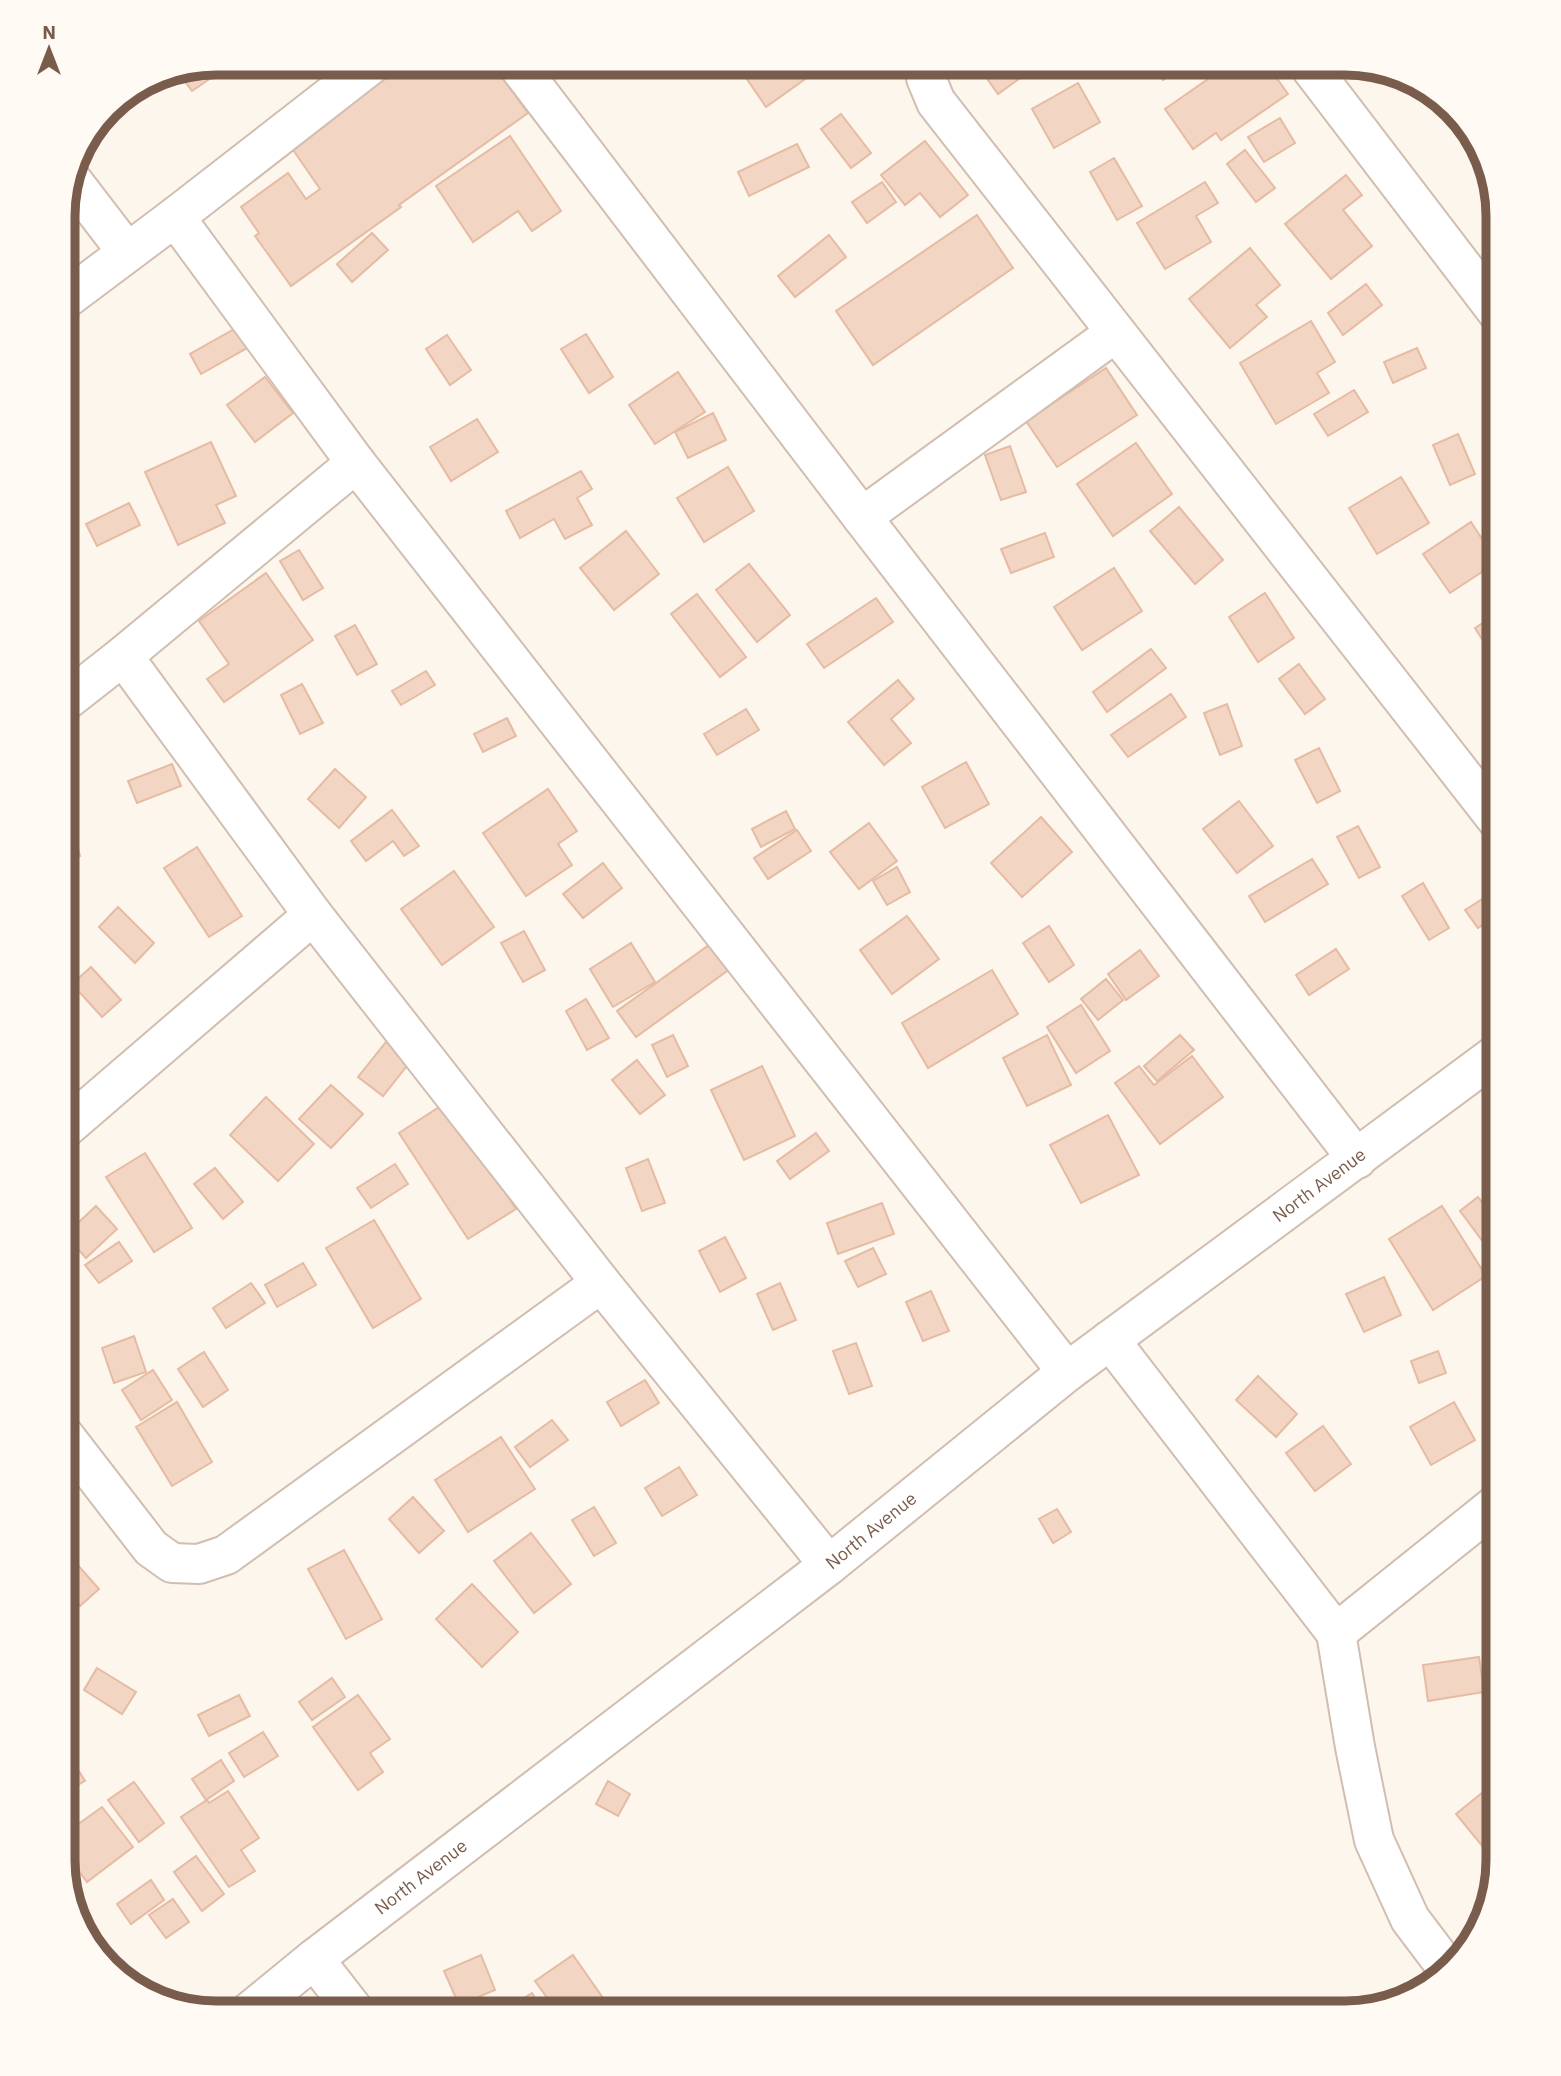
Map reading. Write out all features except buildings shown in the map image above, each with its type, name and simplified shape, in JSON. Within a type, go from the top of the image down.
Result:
[{"type":"street","points":[[76,291],[175,218],[356,76]]},
{"type":"street","points":[[526,76],[1357,1159]]},
{"type":"street","points":[[926,76],[936,103],[1486,806]]},
{"type":"street","points":[[1317,76],[1486,297]]},
{"type":"street","points":[[78,188],[127,252]]},
{"type":"street","points":[[175,218],[356,463],[1067,1371]]},
{"type":"street","points":[[862,517],[1115,333]]},
{"type":"street","points":[[76,693],[356,463]]},
{"type":"street","points":[[123,656],[313,915],[601,1283],[829,1565]]},
{"type":"street","points":[[75,1119],[313,915]]},
{"type":"street","name":"North Avenue","points":[[263,2001],[829,1565],[1067,1371],[1486,1061]]},
{"type":"street","points":[[75,1450],[151,1548],[172,1563],[199,1564],[226,1555],[601,1283]]},
{"type":"street","points":[[1110,1340],[1336,1633],[1374,1840],[1410,1919],[1442,1962]]},
{"type":"street","points":[[1336,1633],[1486,1515]]},
{"type":"street","points":[[314,1959],[347,2001]]}]
